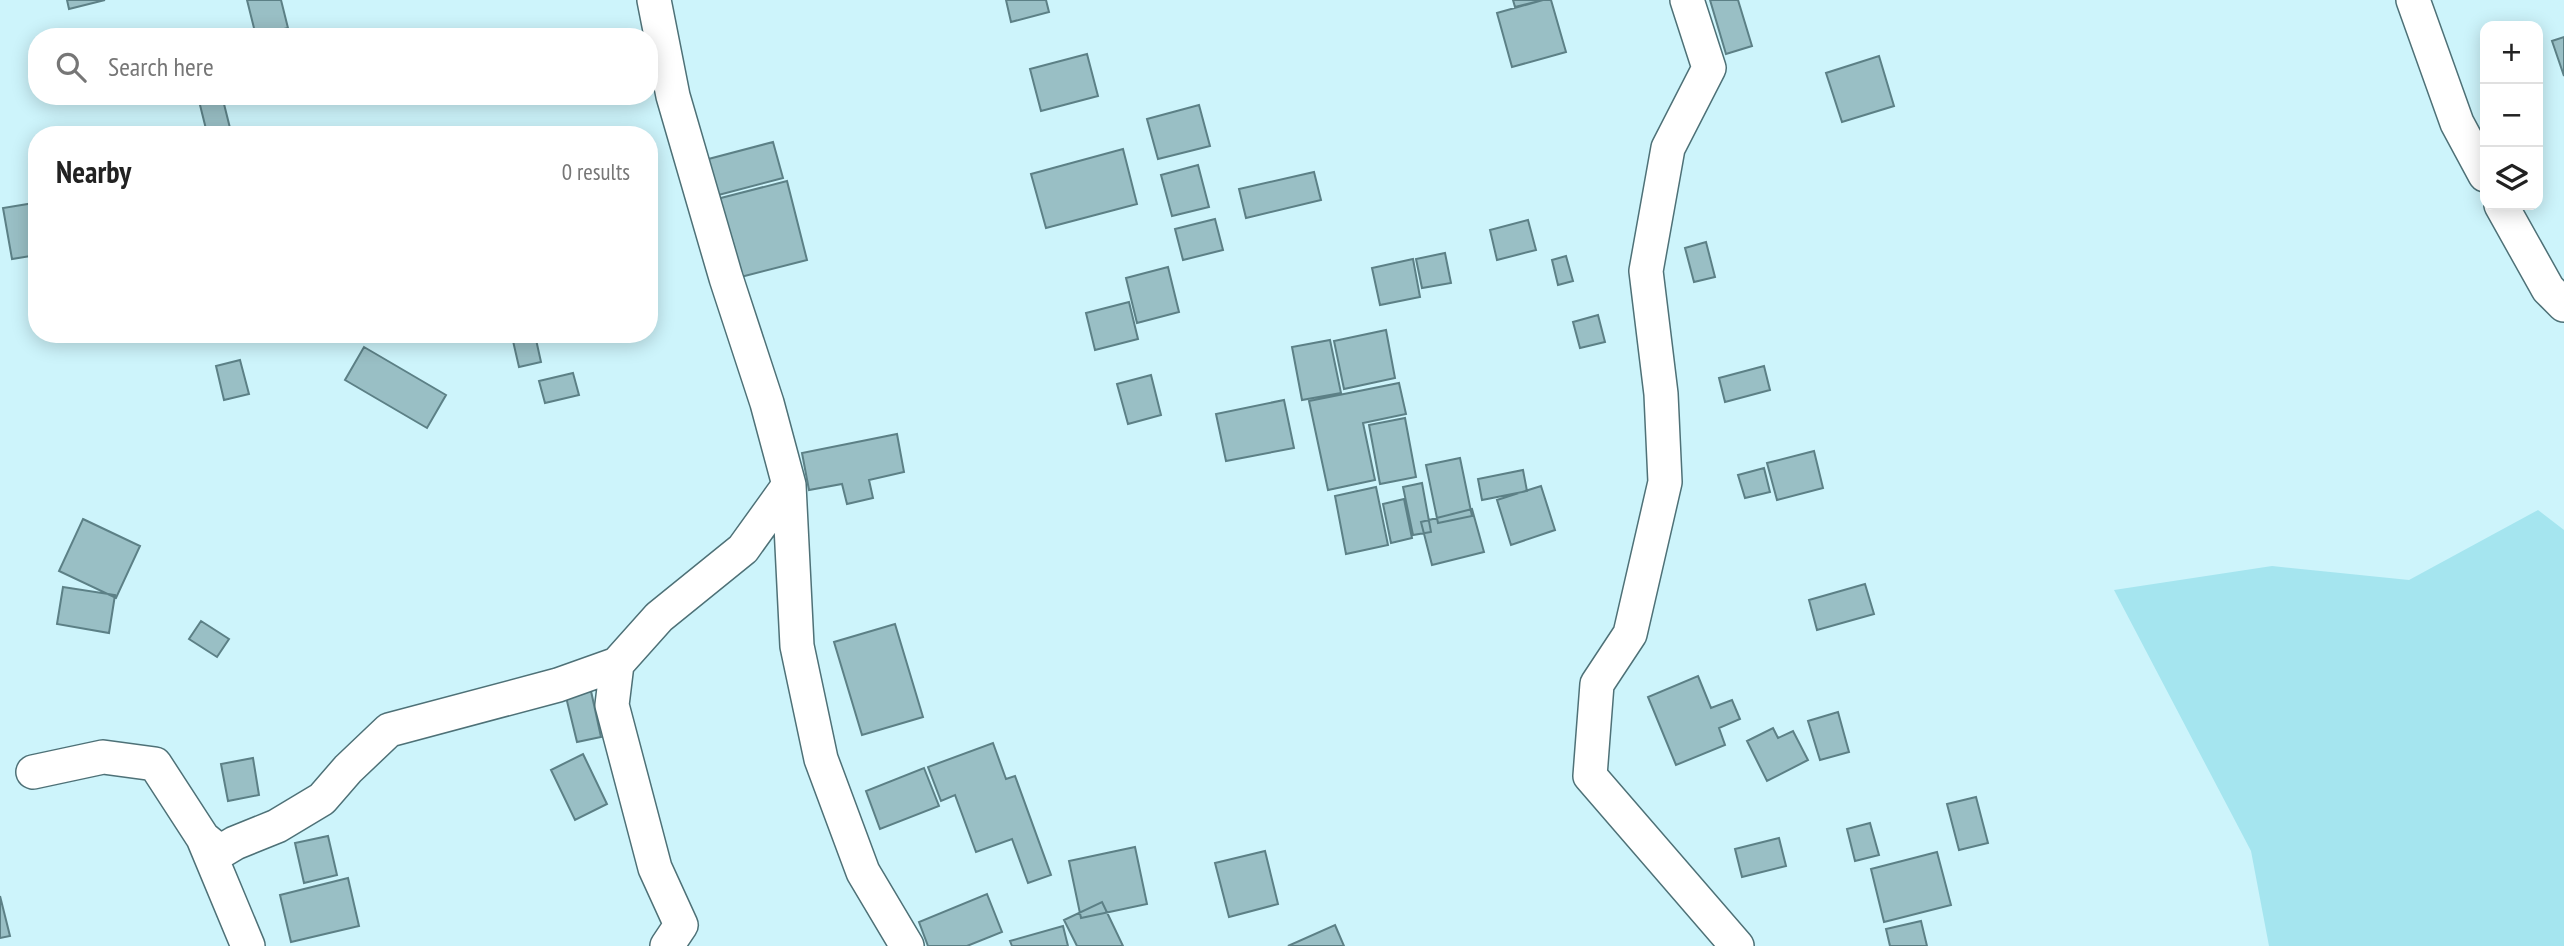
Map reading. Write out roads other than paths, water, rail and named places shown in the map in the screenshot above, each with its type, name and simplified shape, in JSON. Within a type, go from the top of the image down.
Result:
[{"type":"street","points":[[654,0],[673,96],[726,278],[767,403],[789,485],[797,646],[821,759],[863,872],[907,946]]},
{"type":"street","points":[[1687,0],[1709,68],[1668,148],[1646,271],[1661,394],[1665,482],[1630,634],[1597,684],[1590,776],[1737,946]]},
{"type":"street","points":[[2413,0],[2457,123],[2480,167]]},
{"type":"street","points":[[2504,210],[2548,289],[2564,304]]},
{"type":"street","points":[[203,838],[220,852],[311,806],[322,799],[348,769],[389,730],[558,685],[617,664],[659,617],[743,549],[789,485]]},
{"type":"street","points":[[617,664],[612,705],[655,868],[681,925],[667,946]]},
{"type":"street","points":[[33,772],[103,757],[155,764],[203,838],[248,946]]}]
